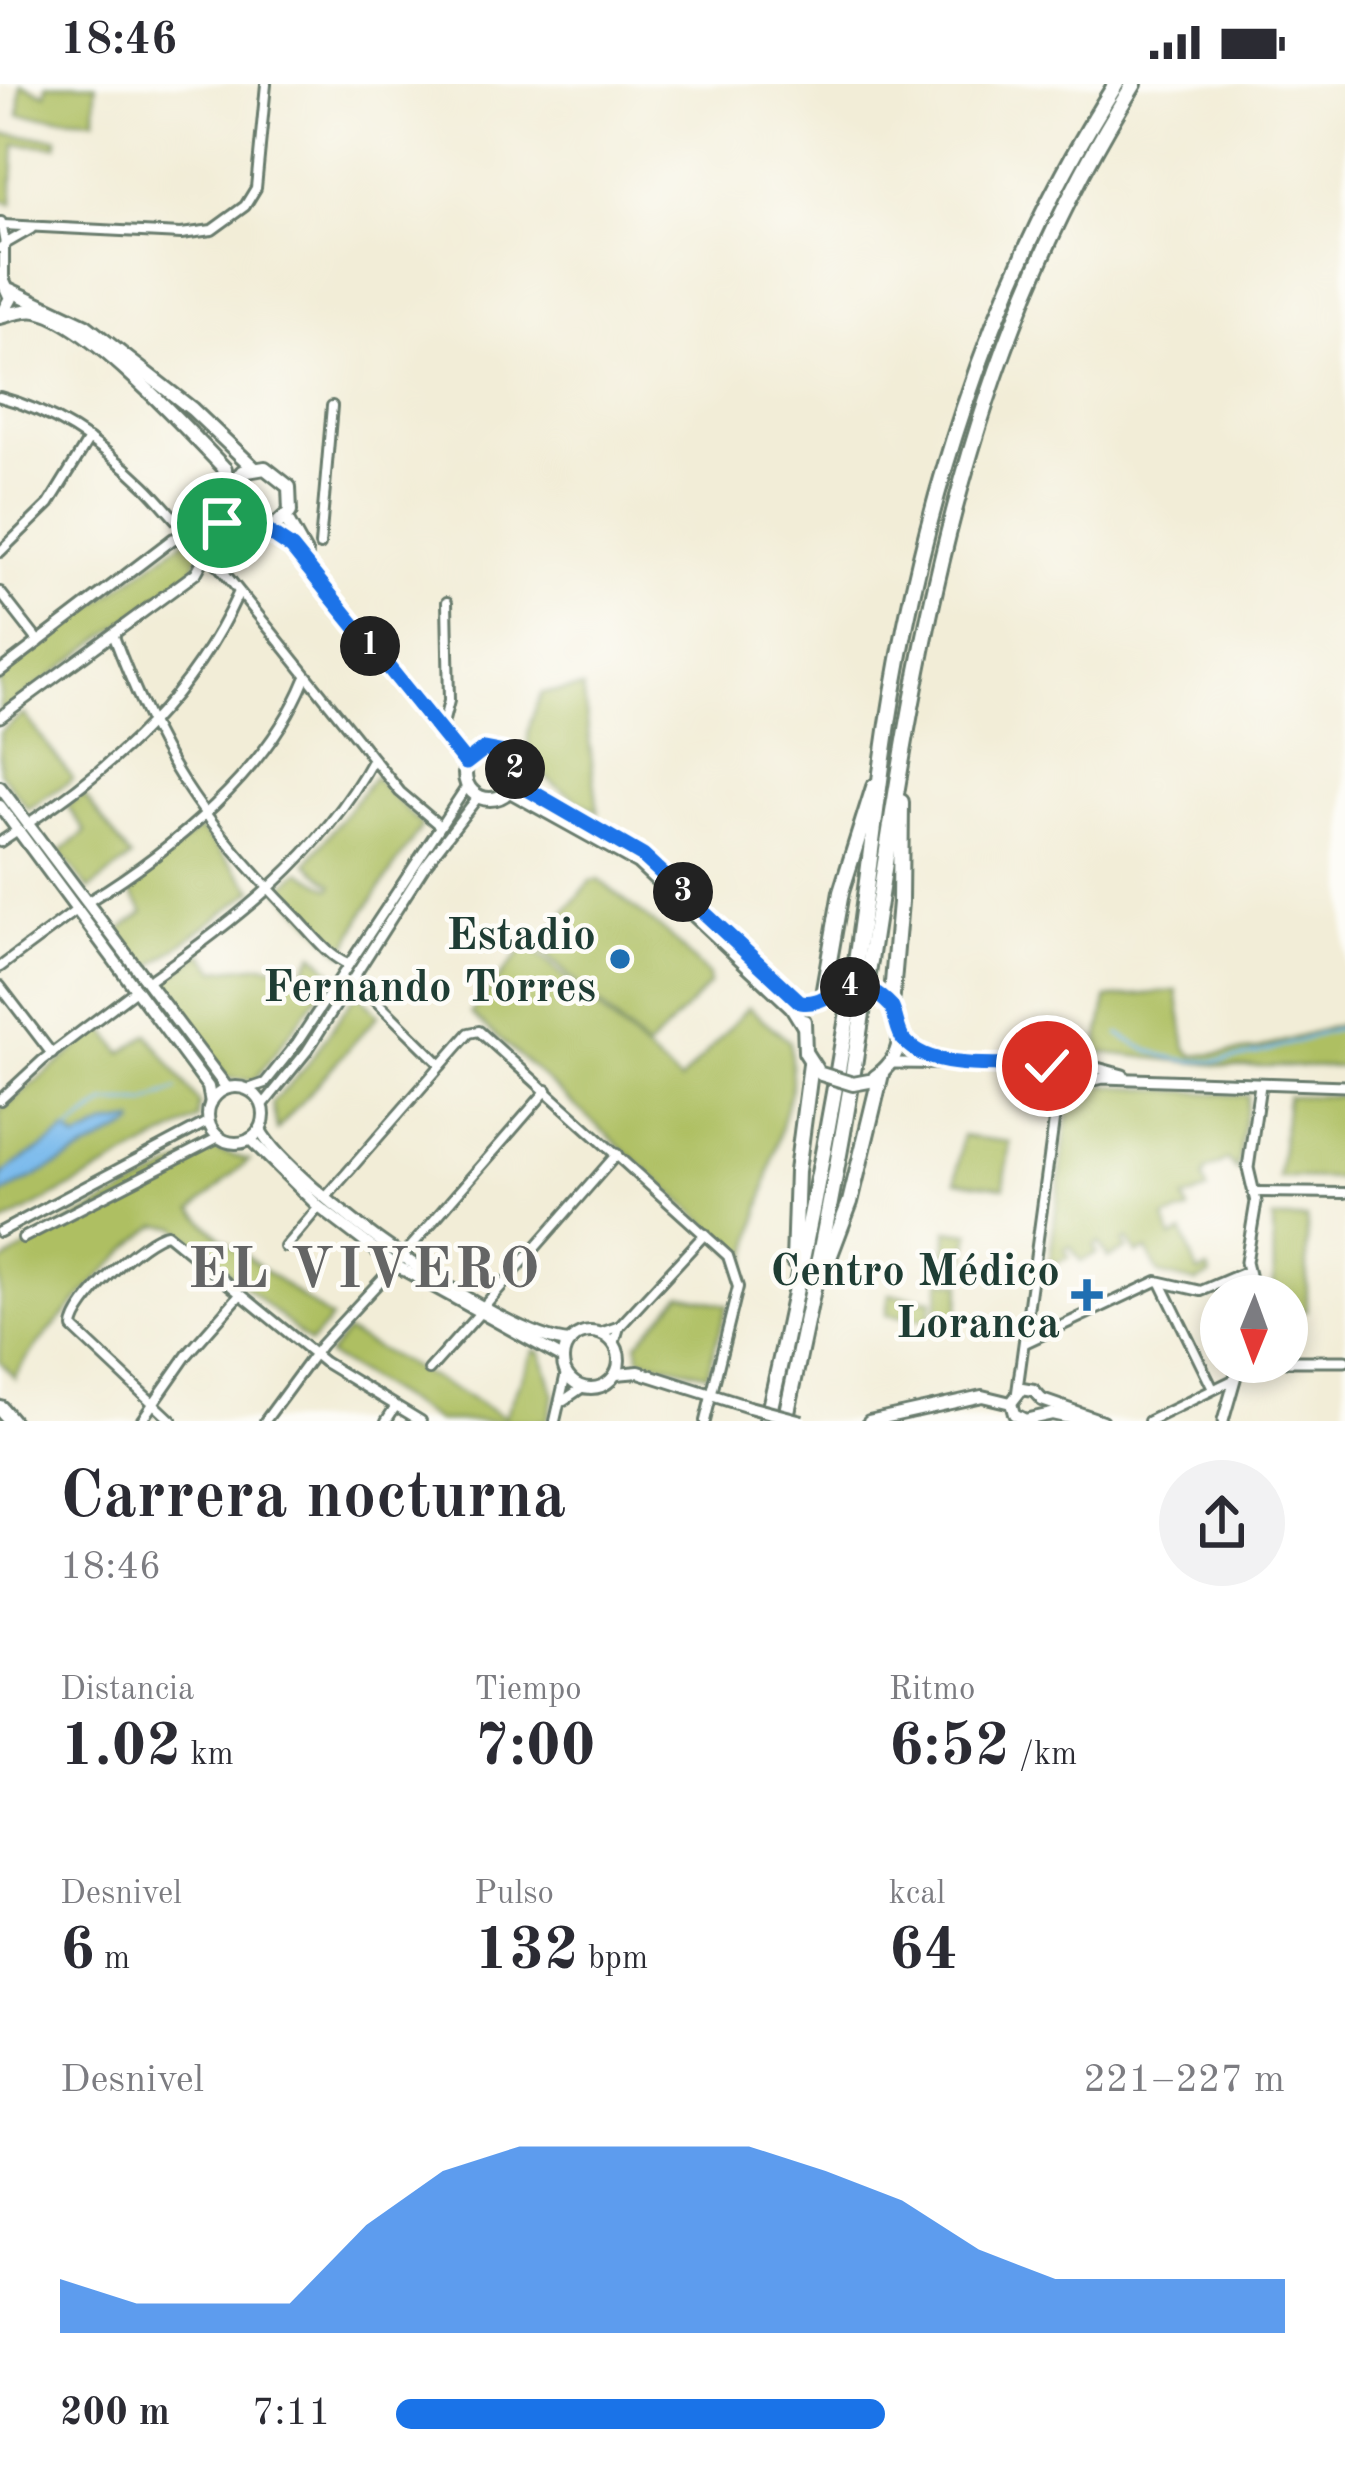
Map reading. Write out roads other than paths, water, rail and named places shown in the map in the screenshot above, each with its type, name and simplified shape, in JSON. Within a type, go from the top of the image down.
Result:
[{"type":"highway","points":[[767,1421],[834,1095],[883,759],[927,548],[967,400],[1034,234],[1116,84]]},
{"type":"highway","points":[[785,1421],[810,1306],[900,762],[941,549],[982,403],[1046,243],[1134,84]]},
{"type":"highway","points":[[823,996],[845,877],[883,759]]},
{"type":"highway","points":[[886,1002],[901,902],[900,762]]},
{"type":"highway","points":[[792,1305],[797,1172],[816,1069]]},
{"type":"highway","points":[[810,1306],[850,1202],[880,1073]]},
{"type":"highway","points":[[0,1408],[11,1421]]},
{"type":"main road","points":[[268,532],[286,519],[292,504],[285,481],[276,472],[254,468],[192,410],[86,326],[5,281],[0,317],[37,311],[81,337],[180,422],[225,469],[228,512],[239,527],[268,532],[292,548],[470,759]]},
{"type":"main road","points":[[227,491],[233,480],[254,468]]},
{"type":"main road","points":[[286,519],[298,544],[470,759],[467,786],[478,797],[495,800],[512,786],[516,772],[505,753],[495,749],[470,759]]},
{"type":"main road","points":[[512,786],[643,856],[800,1002],[860,987],[886,1002],[900,1037],[880,1073],[853,1084],[816,1069],[803,1025],[792,1007],[638,862],[512,786]]},
{"type":"main road","points":[[0,787],[82,907],[227,1088]]},
{"type":"main road","points":[[0,806],[23,827]]},
{"type":"main road","points":[[142,986],[208,1087],[209,1121],[219,1137],[236,1143],[260,1130],[263,1105],[248,1089],[227,1088],[211,1103]]},
{"type":"main road","points":[[803,1025],[823,996]]},
{"type":"main road","points":[[260,1130],[323,1202]]},
{"type":"main road","points":[[250,1139],[399,1261],[563,1358]]},
{"type":"main road","points":[[481,1311],[570,1342]]},
{"type":"main road","points":[[620,1358],[616,1374],[602,1386],[583,1387],[566,1373],[563,1358],[579,1335],[600,1334],[639,1372]]},
{"type":"main road","points":[[616,1374],[639,1372],[802,1421]]},
{"type":"main road","points":[[1038,1395],[1039,1414]]},
{"type":"main road","points":[[869,1421],[970,1397],[1038,1395],[1102,1421]]},
{"type":"main road","points":[[1014,1397],[1018,1420],[1039,1414],[1083,1421]]},
{"type":"street","points":[[5,281],[2,223],[181,234],[212,230],[226,221],[256,188],[266,84]]},
{"type":"street","points":[[3,246],[32,228]]},
{"type":"street","points":[[0,397],[48,412],[141,482],[187,537],[199,541],[373,759],[440,826]]},
{"type":"street","points":[[320,545],[332,406]]},
{"type":"street","points":[[0,552],[49,504],[89,440]]},
{"type":"street","points":[[0,671],[173,539],[212,532],[228,512]]},
{"type":"street","points":[[0,717],[196,573],[216,536],[239,527]]},
{"type":"street","points":[[0,592],[38,642]]},
{"type":"street","points":[[0,842],[105,768],[149,728],[192,676],[238,594]]},
{"type":"street","points":[[443,724],[449,701],[447,602]]},
{"type":"street","points":[[113,634],[149,728],[202,815],[269,889],[348,964]]},
{"type":"street","points":[[0,967],[202,815],[245,771],[305,679]]},
{"type":"street","points":[[0,1100],[52,1054],[269,889],[335,817],[373,759]]},
{"type":"street","points":[[248,1089],[275,1071],[467,786]]},
{"type":"street","points":[[263,1105],[354,979],[424,867],[478,797]]},
{"type":"street","points":[[354,979],[441,1065]]},
{"type":"street","points":[[0,986],[52,1054]]},
{"type":"street","points":[[285,1246],[441,1065],[469,1034],[479,1031],[728,1256],[738,1287],[705,1421]]},
{"type":"street","points":[[900,1037],[915,1050],[946,1059],[1056,1063],[1144,1079],[1345,1086]]},
{"type":"street","points":[[880,1073],[946,1059]]},
{"type":"street","points":[[993,1064],[1025,1072],[1048,1089],[1066,1092],[1072,1085],[1072,1070],[1056,1063]]},
{"type":"street","points":[[1014,1397],[1054,1121],[1043,1074],[1056,1063]]},
{"type":"street","points":[[1072,1085],[1144,1079]]},
{"type":"street","points":[[1249,1275],[1255,1192],[1248,1168],[1260,1085]]},
{"type":"street","points":[[265,1421],[314,1354],[547,1090]]},
{"type":"street","points":[[0,1232],[209,1121]]},
{"type":"street","points":[[23,1238],[219,1137]]},
{"type":"street","points":[[429,1370],[618,1153]]},
{"type":"street","points":[[1255,1192],[1345,1193]]},
{"type":"street","points":[[172,1421],[80,1339],[73,1318],[80,1304],[158,1234],[178,1238],[239,1295],[314,1354],[422,1421]]},
{"type":"street","points":[[614,1344],[620,1326],[705,1234]]},
{"type":"street","points":[[1024,1344],[1161,1282],[1201,1291],[1248,1271]]},
{"type":"street","points":[[1161,1282],[1213,1389]]},
{"type":"street","points":[[141,1421],[239,1295]]},
{"type":"street","points":[[600,1334],[620,1326]]},
{"type":"street","points":[[1308,1360],[1345,1361]]},
{"type":"street","points":[[1021,1366],[1038,1395]]},
{"type":"street","points":[[555,1421],[566,1373]]},
{"type":"street","points":[[1149,1421],[1226,1383]]},
{"type":"street","points":[[1223,1421],[1234,1383]]},
{"type":"street","points":[[563,1401],[583,1387]]},
{"type":"street","points":[[386,1421],[395,1407]]},
{"type":"water","points":[[135,1121],[0,1195],[0,1178],[8,1170],[66,1131],[77,1140],[107,1125]]},
{"type":"waterway","points":[[1119,1034],[1148,1050],[1204,1061],[1258,1053],[1345,1027]]},
{"type":"waterway","points":[[68,1132],[106,1103],[146,1103],[177,1089]]},
{"type":"place","name":"Estadio Fernando Torres","points":[[620,959]]},
{"type":"place","name":"Centro Médico Loranca","points":[[1087,1295]]},
{"type":"district","name":"EL VIVERO","points":[[365,1267]]}]
